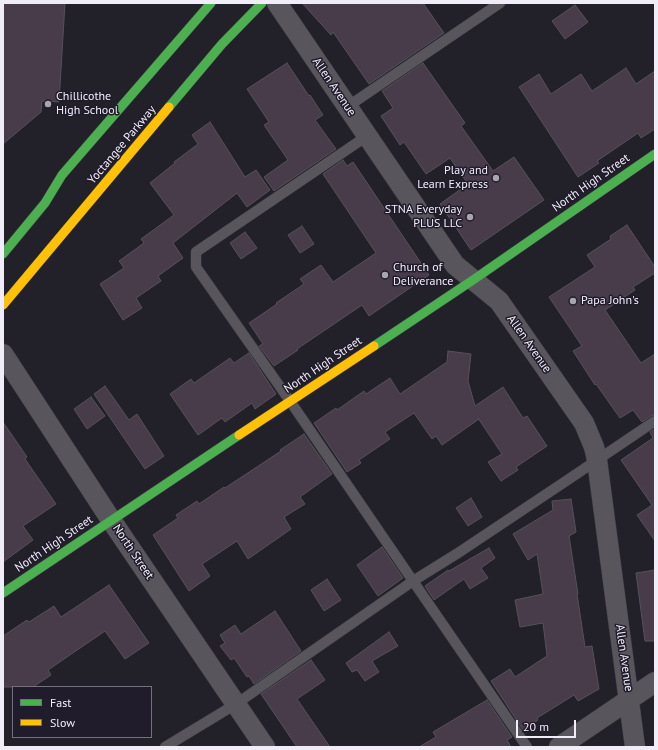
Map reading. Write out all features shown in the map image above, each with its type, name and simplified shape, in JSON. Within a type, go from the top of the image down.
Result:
[{"type":"main road","name":"Yoctangee Parkway","points":[[3,254],[45,203],[62,176],[211,3]]},
{"type":"main road","name":"Yoctangee Parkway","points":[[3,305],[222,44],[262,3]]},
{"type":"main road","name":"North High Street","points":[[3,593],[473,280],[655,154]]},
{"type":"street","name":"Allen Avenue","points":[[277,3],[455,265],[499,301],[584,423],[598,460],[635,747]]},
{"type":"street","name":"North Street","points":[[3,354],[111,520],[265,747]]},
{"type":"street","points":[[558,747],[655,682]]},
{"type":"lane","points":[[347,107],[500,3]]},
{"type":"lane","points":[[368,136],[196,252],[196,267],[290,401],[527,747]]},
{"type":"lane","points":[[165,747],[236,704],[413,581],[655,421]]},
{"type":"building","points":[[3,3],[65,3],[59,102],[42,101],[41,112],[3,144]]},
{"type":"building","points":[[302,3],[423,3],[444,33],[369,84],[333,32],[331,35]]},
{"type":"building","points":[[575,5],[588,22],[565,39],[552,21]]},
{"type":"building","points":[[287,63],[323,115],[315,120],[336,149],[274,191],[264,177],[288,160],[264,125],[269,122],[247,89]]},
{"type":"building","points":[[423,63],[465,123],[461,126],[493,171],[514,157],[544,200],[471,250],[440,204],[468,184],[450,158],[426,174],[404,142],[400,145],[381,116],[393,108],[382,91]]},
{"type":"building","points":[[626,68],[636,84],[655,71],[655,129],[641,138],[638,133],[597,161],[599,163],[578,177],[519,87],[539,74],[551,94],[581,74],[592,91]]},
{"type":"building","points":[[210,122],[245,177],[256,170],[270,190],[247,207],[237,193],[173,243],[183,258],[158,276],[161,281],[136,298],[142,308],[123,320],[100,284],[124,268],[119,261],[144,243],[141,239],[174,215],[150,183],[198,144],[192,135]]},
{"type":"building","points":[[343,160],[347,166],[353,162],[429,275],[369,316],[362,305],[274,366],[259,346],[263,344],[249,323],[304,284],[300,279],[321,265],[333,282],[376,253],[323,174]]},
{"type":"building","points":[[627,225],[655,267],[655,273],[633,287],[635,290],[605,310],[641,363],[655,354],[655,415],[642,422],[633,410],[620,418],[596,384],[595,385],[573,351],[582,346],[549,297],[595,267],[587,255],[611,239],[610,236]]},
{"type":"building","points":[[302,226],[314,244],[300,253],[288,235]]},
{"type":"building","points":[[245,232],[257,248],[241,259],[230,243]]},
{"type":"building","points":[[448,351],[471,354],[468,381],[475,406],[503,387],[523,418],[527,416],[547,446],[516,467],[518,470],[501,481],[488,462],[502,454],[479,419],[442,445],[436,436],[432,439],[414,413],[385,432],[390,439],[359,460],[361,463],[347,472],[314,423],[336,408],[337,410],[364,391],[366,394],[390,378],[400,394],[447,362]]},
{"type":"building","points":[[249,353],[276,394],[255,409],[252,403],[225,422],[222,418],[198,435],[170,394],[191,379],[194,383],[230,358],[234,363]]},
{"type":"building","points":[[105,386],[129,420],[137,414],[164,456],[145,469],[94,394]]},
{"type":"building","points":[[91,397],[105,416],[87,429],[74,409]]},
{"type":"building","points":[[3,422],[27,457],[25,459],[56,504],[23,526],[33,540],[3,562]]},
{"type":"building","points":[[655,429],[655,541],[637,515],[652,505],[621,460],[653,438],[650,432]]},
{"type":"building","points":[[304,434],[332,474],[300,497],[305,504],[284,517],[291,529],[248,559],[237,541],[202,564],[210,576],[189,591],[153,535],[178,518],[176,515],[197,501],[199,504],[224,487],[225,488]]},
{"type":"building","points":[[471,498],[482,517],[468,526],[456,508]]},
{"type":"building","points":[[571,499],[576,532],[569,536],[577,594],[585,647],[592,646],[599,689],[578,701],[574,695],[537,718],[538,720],[523,730],[491,681],[510,669],[515,677],[547,656],[543,623],[520,627],[515,600],[543,594],[537,554],[528,560],[513,534],[553,510],[552,501]]},
{"type":"building","points":[[382,547],[403,578],[378,596],[357,565]]},
{"type":"building","points":[[489,548],[495,558],[481,568],[488,578],[470,589],[464,579],[434,600],[425,586],[448,570],[449,571]]},
{"type":"building","points":[[655,570],[655,641],[645,641],[636,573]]},
{"type":"building","points":[[327,579],[341,600],[324,611],[311,590]]},
{"type":"building","points":[[109,585],[149,643],[125,659],[105,631],[48,670],[51,675],[34,686],[3,687],[3,636],[27,620],[29,622],[54,606],[61,617]]},
{"type":"building","points":[[275,611],[301,651],[254,684],[249,676],[247,677],[234,658],[231,660],[220,646],[225,643],[220,635],[235,625],[241,634]]},
{"type":"building","points":[[389,632],[398,646],[372,661],[379,672],[365,681],[357,670],[352,672],[346,663]]},
{"type":"building","points":[[311,660],[325,680],[297,699],[330,747],[297,747],[261,694]]},
{"type":"building","points":[[487,700],[512,737],[507,740],[511,747],[419,747],[436,737],[433,732]]},
{"type":"traffic: fast","points":[[3,254],[45,203],[62,175],[211,3]]},
{"type":"traffic: fast","points":[[169,107],[222,44],[262,3]]},
{"type":"traffic: fast","points":[[374,346],[473,280],[655,154]]},
{"type":"traffic: fast","points":[[3,593],[239,435]]},
{"type":"traffic: slow","points":[[3,305],[169,107]]},
{"type":"traffic: slow","points":[[239,435],[374,346]]},
{"type":"place","name":"Chillicothe High School","points":[[48,104]]},
{"type":"place","name":"Play and Learn Express","points":[[496,178]]},
{"type":"place","name":"STNA Everyday PLUS LLC","points":[[470,217]]},
{"type":"place","name":"Church of Deliverance","points":[[385,275]]},
{"type":"place","name":"Papa John's","points":[[573,301]]}]
